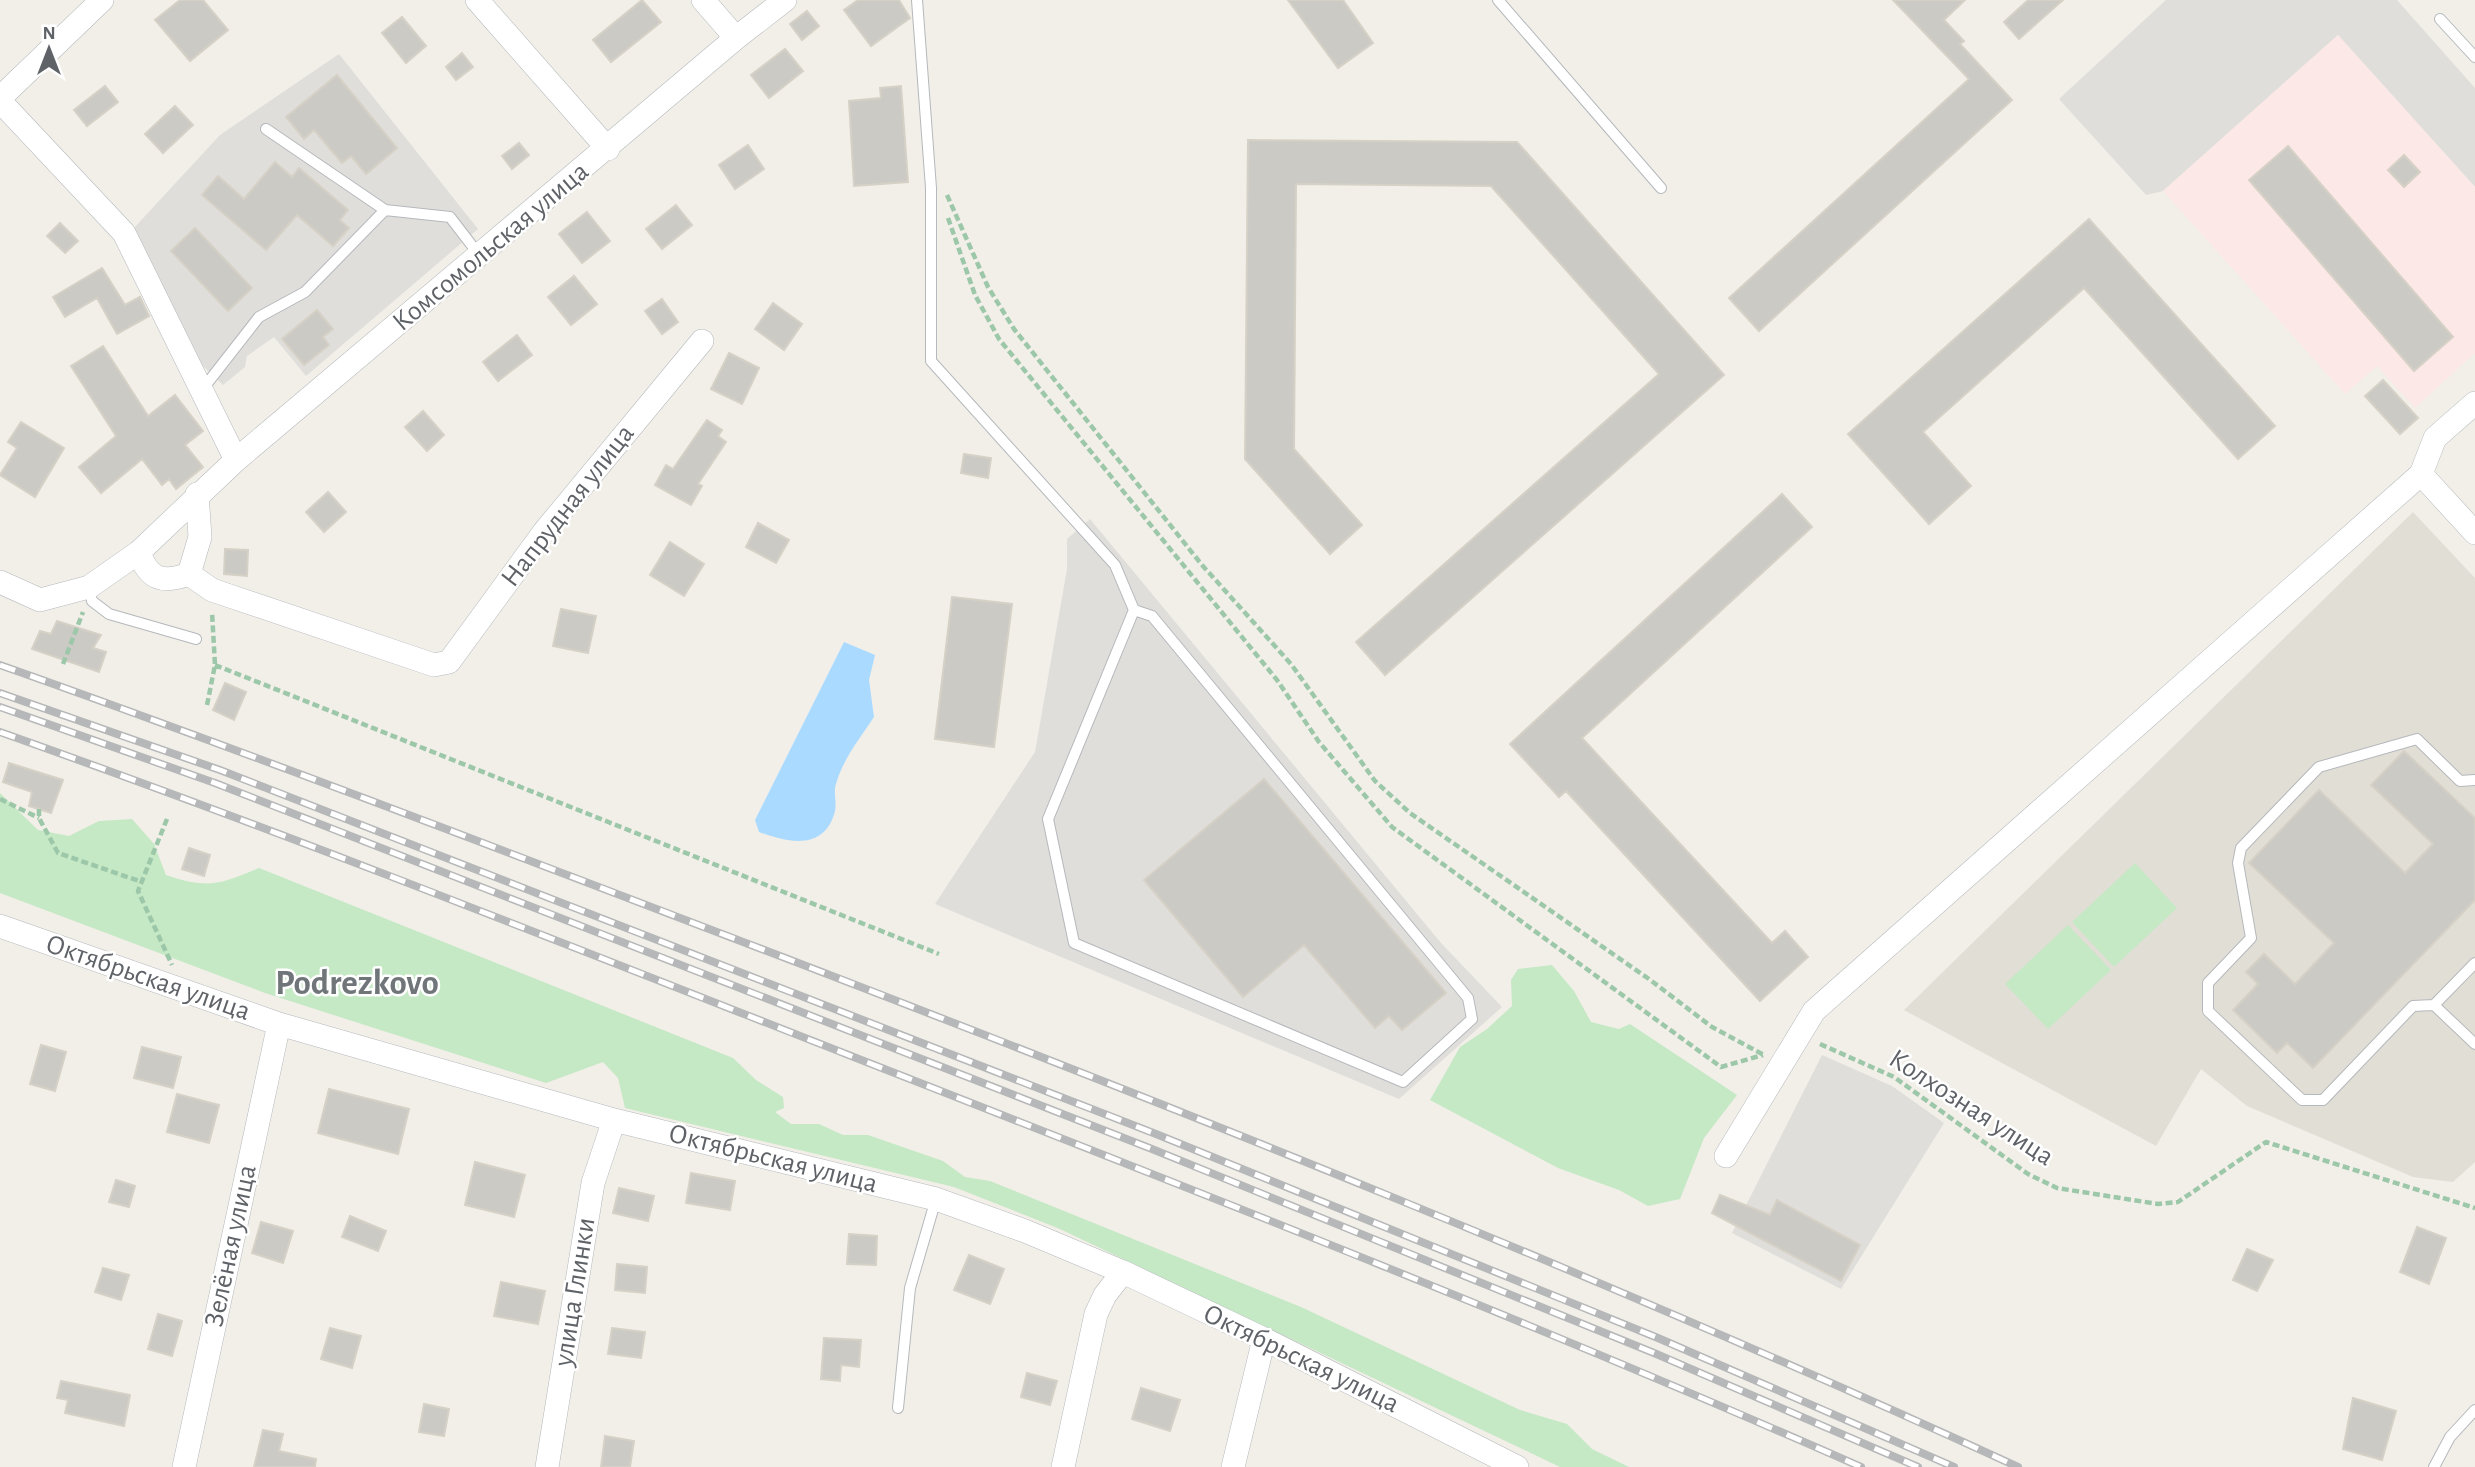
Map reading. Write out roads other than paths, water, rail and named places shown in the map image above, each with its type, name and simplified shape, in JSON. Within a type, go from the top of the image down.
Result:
[{"type":"street","points":[[477,0],[608,149]]},
{"type":"street","points":[[703,0],[736,38]]},
{"type":"street","name":"Комсомольская улица","points":[[91,594],[236,460],[608,149],[736,38],[785,0]]},
{"type":"street","points":[[99,1],[0,99],[124,233],[236,460]]},
{"type":"street","name":"Напрудная улица","points":[[189,574],[212,590],[434,666],[449,662],[544,532],[702,341]]},
{"type":"street","points":[[1726,1156],[1814,1011],[2421,474],[2435,438],[2475,403]]},
{"type":"street","points":[[2421,474],[2475,533]]},
{"type":"street","points":[[139,552],[145,569],[153,576],[166,579],[189,574],[200,537],[197,494]]},
{"type":"street","points":[[0,582],[40,600],[91,594]]},
{"type":"street","name":"Октябрьская улица","points":[[0,926],[279,1024],[614,1120],[936,1199],[1025,1231],[1123,1272],[1265,1339],[1517,1467]]},
{"type":"street","name":"Зелёная улица","points":[[184,1467],[279,1024]]},
{"type":"street","name":"улица Глинки","points":[[547,1467],[593,1183],[614,1120]]},
{"type":"street","points":[[1063,1467],[1096,1314],[1105,1295],[1123,1272]]},
{"type":"street","points":[[1233,1467],[1265,1339]]},
{"type":"lane","points":[[917,0],[931,188],[931,361],[1115,565],[1134,610],[1048,819],[1074,943],[1403,1082],[1472,1019],[1468,998],[1152,617],[1134,610]]},
{"type":"lane","points":[[1498,0],[1661,188]]},
{"type":"lane","points":[[2440,19],[2475,57]]},
{"type":"lane","points":[[266,129],[385,210],[450,217],[480,256]]},
{"type":"lane","points":[[202,390],[259,317],[305,292],[385,210]]},
{"type":"lane","points":[[91,594],[108,614],[196,639]]},
{"type":"lane","points":[[2475,780],[2460,781],[2417,739],[2319,767],[2241,848],[2238,863],[2251,937],[2208,983],[2208,1011],[2302,1100],[2323,1100],[2413,1006],[2434,1005],[2475,962]]},
{"type":"lane","points":[[2434,1005],[2475,1044]]},
{"type":"lane","points":[[898,1408],[910,1288],[936,1199]]},
{"type":"lane","points":[[2434,1467],[2450,1437],[2475,1410]]},
{"type":"water","points":[[844,642],[875,655],[869,680],[874,717],[852,749],[839,775],[835,787],[835,811],[830,824],[823,833],[804,841],[782,839],[759,832],[755,820]]},
{"type":"railway","points":[[0,665],[480,842],[1240,1135],[1709,1330],[2018,1467]]},
{"type":"railway","points":[[0,693],[220,770],[1156,1134],[1658,1338],[1954,1467]]},
{"type":"railway","points":[[0,707],[215,783],[1152,1149],[1654,1353],[1918,1467]]},
{"type":"railway","points":[[0,732],[424,889],[1228,1204],[1482,1306],[1861,1467]]},
{"type":"district","name":"Podrezkovo","points":[[357,983]]}]
